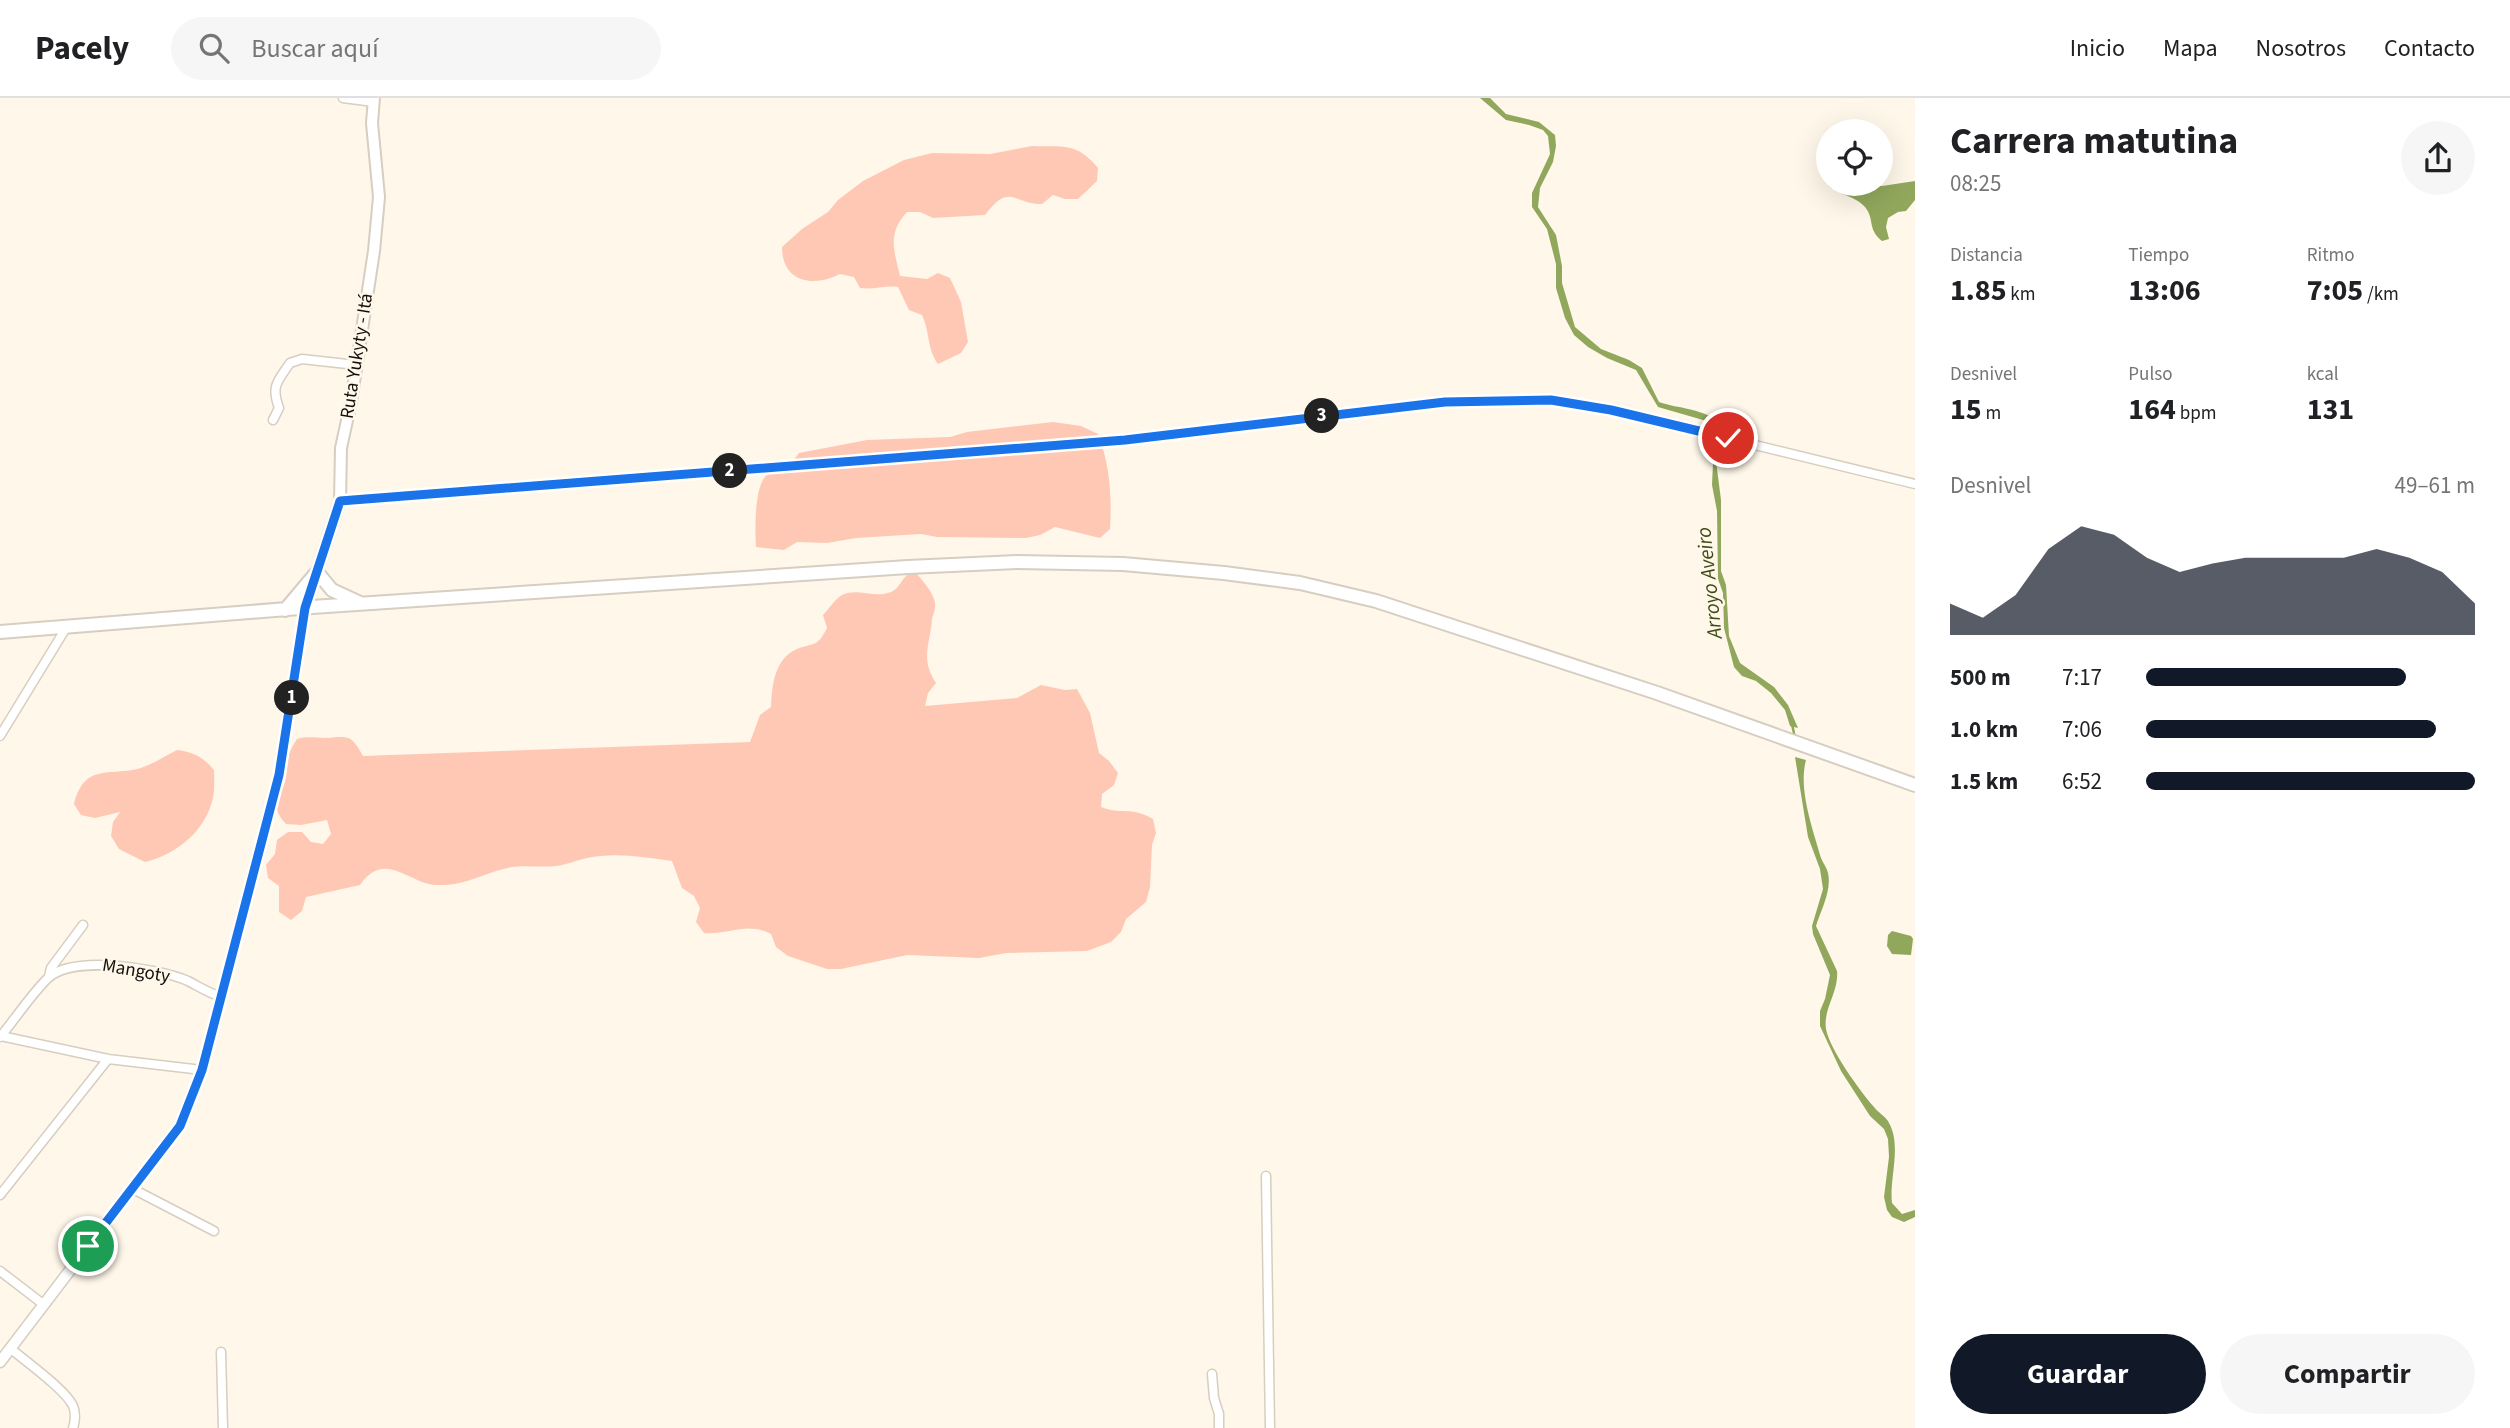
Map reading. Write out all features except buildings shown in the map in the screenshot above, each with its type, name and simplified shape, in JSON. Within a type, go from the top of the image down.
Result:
[{"type":"highway","points":[[0,632],[305,608],[895,568],[1017,562],[1123,564],[1300,583],[1376,601],[1657,693],[1915,785]]},
{"type":"highway","points":[[285,610],[317,572],[332,590],[364,604]]},
{"type":"main road","name":"Ruta Yukyty - Itá","points":[[305,608],[340,501],[341,448],[356,365],[378,209],[372,123],[374,100]]},
{"type":"street","points":[[343,98],[374,100]]},
{"type":"street","points":[[272,420],[279,405],[274,392],[275,385],[290,363],[302,359],[356,365]]},
{"type":"street","points":[[340,501],[1125,440],[1445,402],[1551,400],[1611,410],[1915,484]]},
{"type":"street","points":[[0,1362],[180,1126],[202,1070],[279,775],[305,608]]},
{"type":"street","points":[[0,736],[66,628]]},
{"type":"street","points":[[83,925],[56,961],[49,976],[1,1037],[108,1059],[202,1070]]},
{"type":"street","name":"Mangoty","points":[[49,976],[74,967],[94,964],[114,966],[188,981],[204,992],[222,997]]},
{"type":"street","points":[[0,1195],[108,1059]]},
{"type":"street","points":[[1266,1176],[1270,1428]]},
{"type":"street","points":[[133,1189],[214,1231]]},
{"type":"street","points":[[0,1271],[43,1304]]},
{"type":"street","points":[[10,1348],[64,1394],[74,1407],[73,1428]]},
{"type":"street","points":[[221,1352],[223,1428]]},
{"type":"street","points":[[1212,1374],[1219,1428]]},
{"type":"shaded area","points":[[1480,98],[1490,98],[1506,114],[1539,122],[1555,135],[1553,162],[1540,188],[1538,207],[1556,235],[1562,266],[1562,283],[1575,327],[1601,349],[1642,368],[1659,402],[1704,414],[1718,423],[1722,430],[1714,428],[1710,422],[1658,407],[1636,370],[1607,358],[1574,335],[1565,318],[1556,288],[1556,264],[1547,229],[1532,207],[1532,193],[1550,154],[1548,136],[1543,130],[1506,120]]},
{"type":"shaded area","points":[[1032,146],[1076,150],[1098,168],[1097,181],[1078,199],[1053,195],[1042,204],[1006,197],[993,205],[985,215],[933,218],[920,212],[907,212],[894,235],[900,276],[927,279],[938,273],[950,278],[961,302],[968,342],[961,353],[938,364],[922,315],[909,310],[898,287],[860,288],[854,277],[840,274],[820,281],[810,281],[793,275],[787,268],[782,247],[863,181],[904,160],[932,153],[990,154]]},
{"type":"shaded area","points":[[1915,181],[1915,200],[1906,211],[1888,218],[1886,227],[1889,239],[1882,241],[1877,237],[1865,207],[1848,196],[1893,196],[1893,184]]},
{"type":"shaded area","points":[[1053,422],[1081,426],[1098,434],[1108,469],[1111,505],[1110,529],[1100,538],[1055,527],[1040,535],[1026,538],[937,537],[921,534],[856,538],[827,543],[797,542],[784,550],[756,547],[756,509],[763,480],[792,461],[799,453],[867,440],[950,437],[967,432]]},
{"type":"shaded area","points":[[1714,442],[1719,442],[1716,461],[1721,500],[1721,571],[1726,585],[1729,636],[1740,663],[1774,687],[1788,705],[1798,728],[1790,726],[1785,710],[1771,693],[1756,681],[1742,676],[1734,667],[1724,628],[1723,593],[1718,579],[1717,511],[1712,485]]},
{"type":"shaded area","points":[[914,571],[930,590],[935,605],[927,659],[936,683],[928,693],[925,706],[1017,698],[1041,685],[1065,690],[1077,689],[1090,713],[1099,753],[1118,773],[1114,785],[1102,794],[1101,807],[1138,813],[1153,819],[1156,833],[1152,845],[1150,887],[1146,902],[1126,919],[1121,932],[1111,942],[1087,951],[1006,953],[979,958],[907,955],[841,969],[827,969],[788,956],[776,947],[771,934],[762,930],[745,928],[704,933],[696,922],[700,908],[694,896],[682,888],[672,861],[619,855],[597,856],[556,866],[509,868],[446,885],[426,883],[397,871],[379,870],[369,875],[360,885],[306,897],[302,911],[291,920],[279,912],[279,886],[268,878],[266,865],[275,854],[277,840],[288,832],[302,832],[311,842],[323,844],[331,834],[327,820],[301,825],[286,824],[277,811],[289,754],[297,739],[348,738],[355,743],[363,756],[750,742],[760,715],[771,707],[776,674],[783,659],[797,649],[821,639],[827,628],[823,615],[837,599],[848,593],[891,592]]},
{"type":"shaded area","points":[[177,750],[198,756],[214,770],[214,791],[210,809],[197,830],[179,847],[145,862],[119,849],[111,836],[113,822],[120,812],[95,818],[81,815],[74,804],[85,782],[92,777],[141,768]]},
{"type":"shaded area","points":[[1795,757],[1806,760],[1805,797],[1829,880],[1816,926],[1837,971],[1826,1029],[1846,1070],[1888,1121],[1893,1132],[1895,1152],[1892,1203],[1902,1214],[1915,1210],[1915,1217],[1904,1222],[1892,1217],[1884,1197],[1889,1157],[1888,1139],[1884,1129],[1870,1116],[1841,1071],[1820,1026],[1820,1011],[1830,975],[1812,926],[1823,889],[1820,869],[1808,837]]},
{"type":"shaded area","points":[[1892,931],[1911,936],[1911,955],[1892,954],[1887,946],[1888,935]]},
{"type":"waterway","name":"Arroyo Aveiro","points":[[1792,724],[1795,738]]},
{"type":"route","points":[[88,1246],[180,1126],[202,1070],[279,775],[305,608],[340,501],[1125,440],[1445,402],[1551,400],[1611,410],[1728,438]]}]
